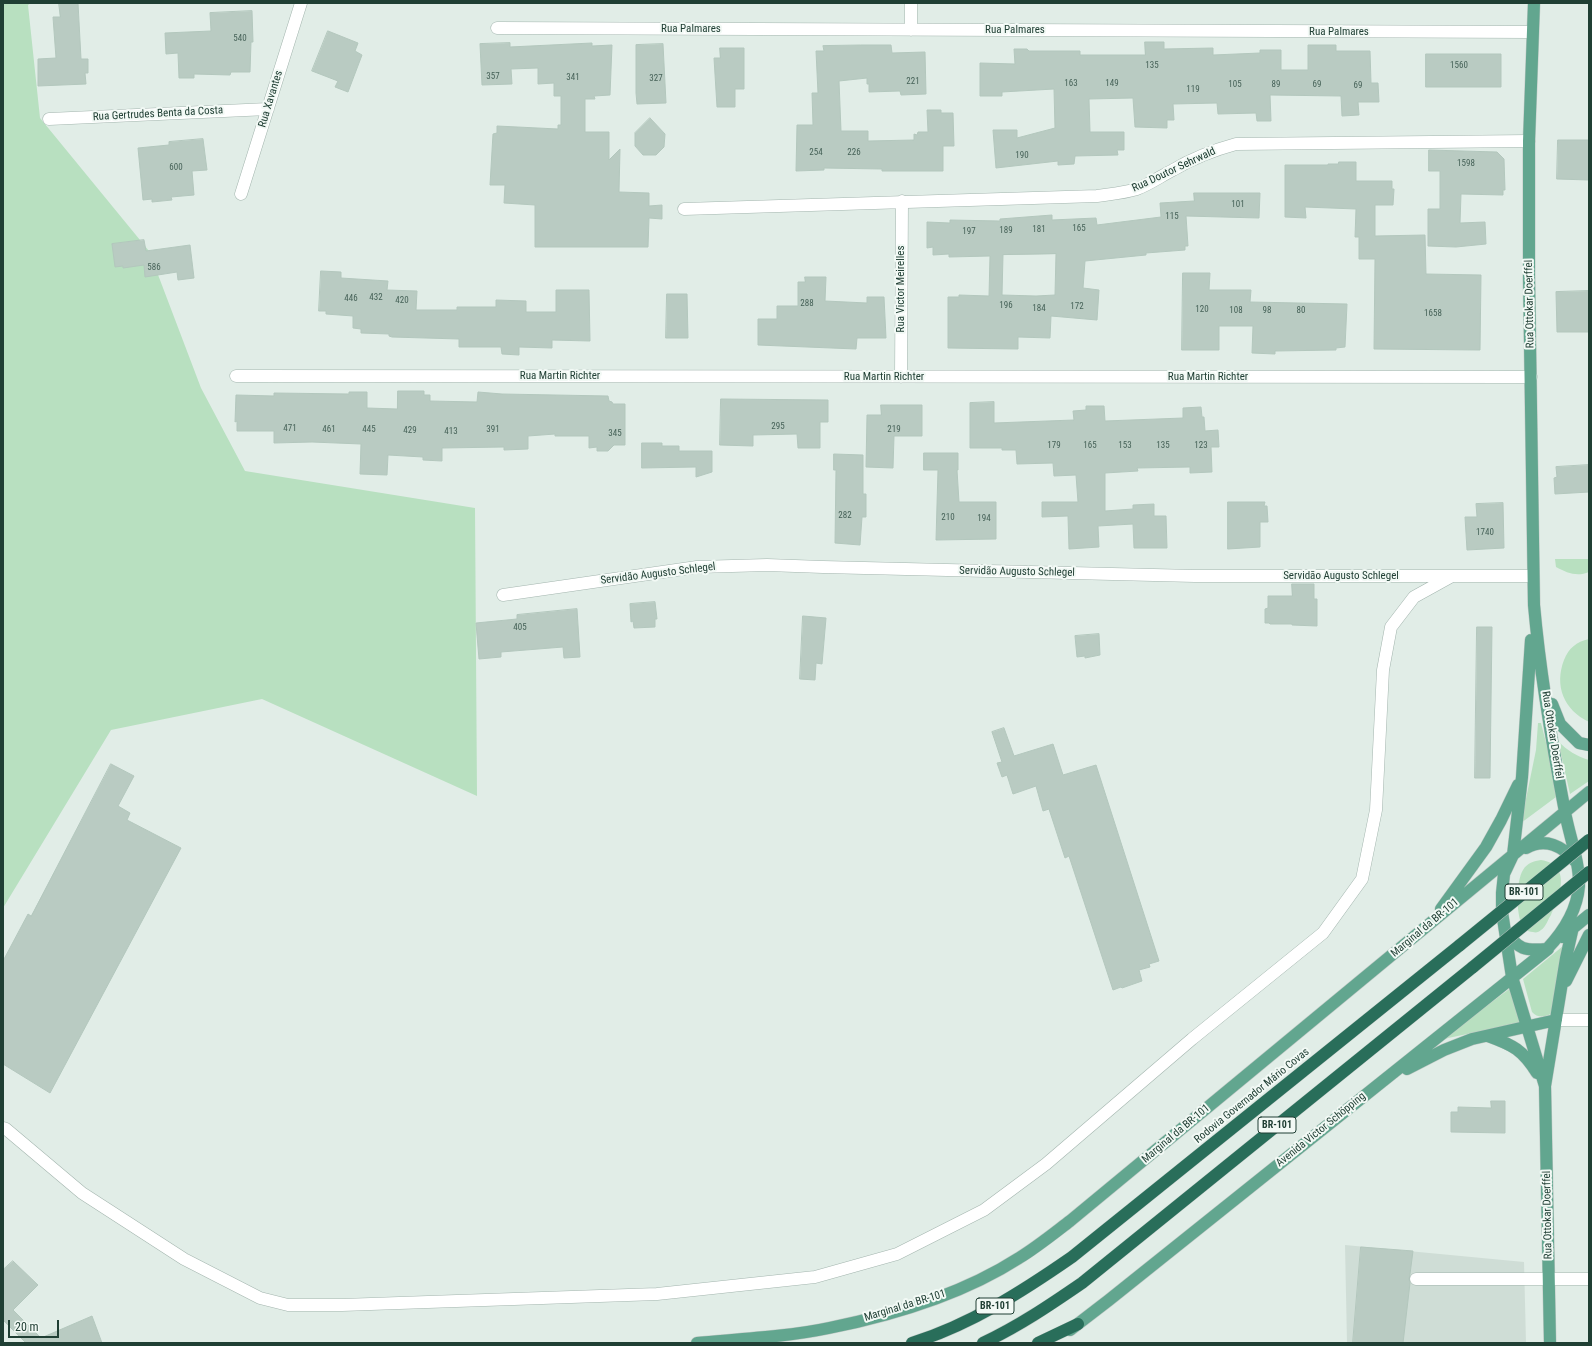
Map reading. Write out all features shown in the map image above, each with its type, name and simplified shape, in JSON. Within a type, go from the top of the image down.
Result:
[{"type":"highway","name":"Rodovia Governador Mário Covas","points":[[912,1343],[962,1323],[1045,1276],[1072,1257],[1589,840]]},
{"type":"highway","name":"BR-101","points":[[983,1343],[1008,1332],[1082,1283],[1589,872]]},
{"type":"highway","points":[[1038,1343],[1078,1324]]},
{"type":"main road","name":"Rua Ottokar Doerffel","points":[[1534,3],[1529,141],[1529,276],[1534,605],[1538,652],[1565,812],[1576,863]]},
{"type":"main road","name":"Rua Ottokar Doerffel","points":[[1512,855],[1522,777],[1534,605]]},
{"type":"main road","points":[[1545,688],[1560,724],[1579,744],[1589,745]]},
{"type":"main road","points":[[1431,923],[1486,846],[1501,820],[1522,777]]},
{"type":"main road","name":"Marginal da BR-101","points":[[697,1343],[784,1335],[829,1328],[873,1317],[923,1303],[972,1283],[1018,1259],[1070,1221],[1589,792]]},
{"type":"main road","points":[[1542,842],[1562,848],[1576,863],[1579,885],[1576,902],[1568,923],[1561,934],[1547,949],[1533,951],[1518,947],[1512,942],[1505,930],[1502,912],[1504,874],[1512,855],[1529,846],[1542,842]]},
{"type":"main road","name":"Rua Ottokar Doerffel","points":[[1550,1343],[1545,1086],[1576,902]]},
{"type":"main road","name":"Avenida Victor Schöpping","points":[[1051,1343],[1078,1324],[1589,915]]},
{"type":"main road","name":"Rua Ottokar Doerffel","points":[[1505,930],[1512,978],[1545,1086]]},
{"type":"main road","points":[[1560,993],[1589,934]]},
{"type":"main road","points":[[1368,1092],[1418,1063],[1444,1050],[1472,1039],[1556,1020]]},
{"type":"main road","points":[[1487,1036],[1508,1043],[1524,1055],[1545,1086]]},
{"type":"street","name":"Rua Xavantes","points":[[241,194],[301,3]]},
{"type":"street","points":[[910,3],[911,30]]},
{"type":"street","name":"Rua Palmares","points":[[497,28],[1532,32]]},
{"type":"street","name":"Rua Gertrudes Benta da Costa","points":[[48,119],[268,109]]},
{"type":"street","name":"Rua Doutor Sehrwald","points":[[684,209],[1097,196],[1121,193],[1136,189],[1206,154],[1236,144],[1529,141]]},
{"type":"street","name":"Rua Victor Meirelles","points":[[901,377],[902,201]]},
{"type":"street","name":"Rua Martin Richter","points":[[236,376],[1531,377]]},
{"type":"street","name":"Servidão Augusto Schlegel","points":[[503,595],[697,567],[767,564],[823,567],[1195,576],[1533,576]]},
{"type":"street","points":[[3,1128],[82,1194],[184,1258],[260,1298],[288,1305],[342,1305],[657,1294],[815,1277],[897,1254],[984,1210],[1046,1164],[1192,1040],[1323,933],[1362,879],[1376,810],[1383,670],[1391,628],[1414,597],[1452,576]]},
{"type":"street","points":[[1556,1020],[1589,1020]]},
{"type":"street","points":[[1416,1279],[1589,1279]]},
{"type":"shaded area","points":[[1345,1245],[1524,1262],[1526,1343],[1347,1343]]},
{"type":"green space","points":[[3,3],[31,3],[28,5],[40,118],[149,251],[201,388],[245,471],[475,508],[477,796],[262,699],[111,730],[3,908]]},
{"type":"green space","points":[[1555,559],[1589,559],[1589,572],[1572,574],[1564,571],[1556,567]]},
{"type":"green space","points":[[1589,639],[1589,722],[1580,717],[1567,704],[1563,696],[1560,679],[1561,670],[1568,652],[1580,642]]},
{"type":"green space","points":[[1538,723],[1541,723],[1558,790],[1556,797],[1521,823],[1536,750]]},
{"type":"green space","points":[[1558,741],[1572,753],[1589,760],[1589,781],[1570,794]]},
{"type":"green space","points":[[1541,860],[1551,863],[1557,868],[1561,882],[1560,891],[1546,925],[1538,932],[1530,932],[1525,929],[1519,917],[1519,882],[1523,870],[1527,866]]},
{"type":"green space","points":[[1563,946],[1554,1012],[1546,1016],[1537,1016],[1532,1012],[1523,979]]},
{"type":"green space","points":[[1512,987],[1521,1023],[1448,1038],[1435,1044]]},
{"type":"building","points":[[59,3],[78,3],[81,59],[88,59],[88,73],[85,73],[86,84],[38,86],[38,59],[56,58],[53,17],[60,17]]},
{"type":"building","points":[[252,11],[253,42],[251,42],[250,72],[231,72],[230,75],[194,74],[194,78],[179,78],[178,53],[166,54],[165,33],[211,31],[210,13]]},
{"type":"building","points":[[328,31],[358,43],[355,51],[362,55],[348,92],[335,87],[338,81],[312,71]]},
{"type":"building","points":[[1145,42],[1164,42],[1164,49],[1213,48],[1213,55],[1260,53],[1260,50],[1281,50],[1281,70],[1308,70],[1308,45],[1336,45],[1336,51],[1370,51],[1371,83],[1378,83],[1379,102],[1358,102],[1359,115],[1342,116],[1341,96],[1270,95],[1271,121],[1257,121],[1256,113],[1218,114],[1217,103],[1173,104],[1174,120],[1167,120],[1167,128],[1135,127],[1133,98],[1089,99],[1090,132],[1124,132],[1124,150],[1117,150],[1118,155],[1075,156],[1074,164],[1058,165],[1058,161],[996,168],[993,130],[1017,130],[1017,138],[1055,128],[1054,89],[1002,92],[1002,96],[980,96],[980,63],[1015,64],[1014,49],[1027,49],[1029,51],[1080,51],[1080,55],[1145,55]]},
{"type":"building","points":[[510,43],[510,47],[592,43],[592,46],[612,45],[610,95],[594,96],[595,99],[585,99],[585,132],[609,132],[609,160],[620,149],[619,192],[649,193],[649,206],[662,205],[662,219],[649,218],[648,247],[535,247],[535,205],[504,203],[505,185],[490,185],[493,134],[497,133],[497,126],[558,129],[558,125],[561,125],[561,96],[554,96],[554,83],[538,84],[538,68],[511,69],[512,84],[482,85],[480,44]]},
{"type":"building","points":[[663,44],[666,103],[637,104],[636,45]]},
{"type":"building","points":[[891,45],[892,53],[925,52],[926,94],[901,95],[900,91],[869,92],[867,78],[839,81],[841,131],[868,131],[868,141],[914,140],[914,134],[917,135],[918,132],[928,132],[927,110],[941,110],[941,113],[953,113],[954,146],[943,146],[943,171],[882,171],[882,169],[824,168],[824,170],[796,171],[797,125],[813,125],[812,93],[818,93],[816,51],[824,51],[823,46]]},
{"type":"building","points":[[720,48],[744,48],[744,89],[735,89],[735,107],[717,107],[714,58],[720,58]]},
{"type":"building","points":[[1426,54],[1501,54],[1501,87],[1426,87]]},
{"type":"building","points":[[650,118],[665,134],[664,147],[656,155],[643,155],[635,146],[635,133]]},
{"type":"building","points":[[203,139],[207,170],[192,171],[194,195],[171,197],[172,200],[152,202],[152,199],[143,200],[138,148],[169,145],[169,142]]},
{"type":"building","points":[[1558,140],[1589,140],[1589,180],[1557,179]]},
{"type":"building","points":[[1429,150],[1497,152],[1504,159],[1505,190],[1503,190],[1503,195],[1461,194],[1460,223],[1485,222],[1486,244],[1456,247],[1428,246],[1428,209],[1440,209],[1440,171],[1429,171]]},
{"type":"building","points":[[1339,162],[1356,162],[1356,181],[1392,181],[1392,189],[1394,189],[1393,205],[1375,205],[1375,236],[1425,235],[1426,274],[1481,275],[1480,350],[1374,349],[1375,259],[1359,259],[1359,237],[1355,237],[1356,209],[1305,207],[1306,218],[1285,217],[1285,165],[1328,165],[1338,164]]},
{"type":"building","points":[[1194,193],[1260,193],[1259,218],[1186,216],[1188,246],[1185,246],[1185,250],[1146,253],[1146,255],[1085,261],[1083,288],[1099,290],[1097,320],[1051,316],[1050,338],[1018,337],[1018,349],[948,348],[948,297],[959,297],[959,295],[989,296],[990,256],[949,257],[949,254],[933,255],[933,247],[927,248],[927,222],[950,223],[950,220],[1000,221],[1000,219],[1052,215],[1052,220],[1096,218],[1097,225],[1161,217],[1160,203],[1194,201]],"holes":[[[1056,254],[1055,295],[1002,295],[1003,255]]]},
{"type":"building","points":[[144,240],[146,251],[190,245],[194,278],[178,280],[177,272],[145,277],[144,265],[123,268],[123,266],[115,267],[112,244]]},
{"type":"building","points":[[321,271],[341,272],[341,278],[388,281],[387,290],[417,291],[416,310],[457,310],[457,307],[496,307],[496,300],[526,301],[526,312],[556,312],[556,290],[589,290],[590,341],[552,340],[552,348],[519,347],[519,355],[502,354],[501,347],[459,347],[459,339],[392,337],[389,336],[389,334],[361,333],[361,329],[353,328],[353,316],[326,314],[326,311],[319,311]]},
{"type":"building","points":[[1183,273],[1210,273],[1209,290],[1251,290],[1250,302],[1347,304],[1345,347],[1336,348],[1336,350],[1275,351],[1275,354],[1252,353],[1253,326],[1219,326],[1219,350],[1182,350]]},
{"type":"building","points":[[805,277],[826,277],[825,301],[867,303],[867,297],[884,297],[886,338],[857,338],[856,349],[758,345],[758,319],[777,319],[777,306],[798,306],[798,282],[805,282]]},
{"type":"building","points":[[1589,291],[1589,332],[1557,332],[1556,292]]},
{"type":"building","points":[[667,294],[687,294],[688,338],[666,338]]},
{"type":"building","points":[[398,391],[424,391],[424,395],[430,395],[430,401],[477,402],[478,392],[502,394],[608,396],[609,401],[613,404],[625,404],[625,445],[614,445],[608,451],[597,451],[597,447],[589,448],[589,436],[555,436],[555,434],[528,436],[528,449],[504,450],[504,447],[442,448],[442,461],[423,460],[423,457],[388,455],[387,475],[360,474],[361,444],[312,442],[274,443],[274,431],[237,431],[237,421],[235,422],[236,395],[274,396],[274,393],[349,394],[349,392],[367,392],[367,408],[397,409]]},
{"type":"building","points":[[721,399],[828,400],[828,422],[820,422],[820,448],[798,448],[797,434],[753,435],[753,446],[720,445]]},
{"type":"building","points":[[994,402],[994,423],[1074,420],[1073,411],[1086,410],[1086,406],[1104,406],[1105,421],[1183,418],[1183,408],[1201,407],[1202,417],[1204,417],[1205,431],[1218,430],[1219,447],[1211,447],[1212,472],[1190,473],[1190,467],[1137,468],[1138,471],[1105,473],[1105,511],[1133,509],[1133,505],[1154,504],[1154,516],[1166,516],[1167,548],[1134,548],[1133,524],[1098,526],[1099,547],[1069,549],[1068,516],[1042,517],[1042,502],[1078,502],[1076,475],[1054,476],[1053,463],[1017,464],[1016,450],[1002,450],[1002,448],[970,448],[970,403]]},
{"type":"building","points":[[881,405],[922,405],[922,436],[894,436],[893,468],[866,467],[867,415],[881,415]]},
{"type":"building","points":[[642,443],[662,443],[662,446],[679,446],[679,451],[712,451],[712,472],[696,477],[696,467],[642,468]]},
{"type":"building","points":[[924,453],[958,453],[957,470],[959,502],[996,502],[996,539],[936,540],[938,470],[924,470]]},
{"type":"building","points":[[834,454],[863,455],[863,494],[866,494],[866,517],[862,517],[860,545],[835,543],[836,470],[834,470]]},
{"type":"building","points":[[1589,465],[1589,492],[1555,494],[1554,478],[1557,477],[1556,467]]},
{"type":"building","points":[[1228,502],[1265,502],[1264,506],[1267,506],[1268,522],[1260,522],[1260,547],[1228,549]]},
{"type":"building","points":[[1503,503],[1504,548],[1467,550],[1465,517],[1477,517],[1476,504]]},
{"type":"building","points":[[1292,584],[1314,584],[1314,599],[1317,599],[1317,626],[1265,623],[1265,609],[1268,608],[1268,596],[1292,596]]},
{"type":"building","points":[[655,602],[657,619],[655,619],[655,627],[634,628],[633,621],[631,622],[630,604]]},
{"type":"building","points":[[577,609],[580,657],[564,658],[563,647],[501,652],[501,657],[479,659],[476,623],[517,619],[517,615]]},
{"type":"building","points":[[803,616],[826,618],[822,664],[816,663],[815,680],[800,679]]},
{"type":"building","points":[[1477,627],[1492,627],[1490,778],[1475,778]]},
{"type":"building","points":[[1099,634],[1100,655],[1085,658],[1085,656],[1077,657],[1075,636]]},
{"type":"building","points":[[1004,728],[1014,756],[1053,744],[1063,775],[1096,765],[1159,961],[1149,964],[1150,967],[1139,970],[1142,981],[1113,990],[1069,856],[1065,858],[1049,809],[1043,811],[1036,786],[1013,794],[1007,775],[1002,777],[997,763],[1002,762],[992,732]]},
{"type":"building","points":[[111,764],[134,776],[118,806],[130,813],[127,820],[181,848],[50,1093],[3,1064],[3,961],[28,914],[31,916]]},
{"type":"building","points":[[1491,1101],[1505,1101],[1505,1133],[1451,1132],[1451,1112],[1458,1112],[1458,1107],[1491,1108]]},
{"type":"building","points":[[1361,1247],[1413,1251],[1403,1343],[1353,1343]]},
{"type":"building","points":[[13,1261],[38,1285],[13,1310],[41,1338],[92,1316],[102,1343],[26,1343],[3,1320],[3,1270]]}]
